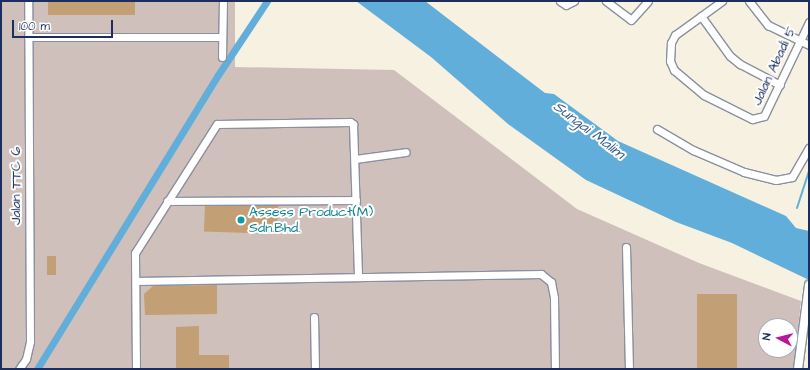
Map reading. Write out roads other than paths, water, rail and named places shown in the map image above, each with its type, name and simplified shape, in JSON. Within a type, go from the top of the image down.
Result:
[{"type":"main road","points":[[798,369],[809,285]]},
{"type":"main road","points":[[800,360],[801,369]]},
{"type":"street","name":"Jalan TTC 6","points":[[19,369],[26,358],[30,341],[28,1]]},
{"type":"street","points":[[222,57],[223,1]]},
{"type":"street","points":[[563,3],[574,1]]},
{"type":"street","points":[[610,2],[631,20],[648,1]]},
{"type":"street","points":[[722,1],[700,16],[735,60],[780,84]]},
{"type":"street","points":[[749,1],[768,25],[809,45]]},
{"type":"street","name":"Jalan Abadi 5","points":[[700,16],[672,39],[670,61],[674,70],[708,98],[752,119],[760,119],[764,116],[809,22]]},
{"type":"street","points":[[28,37],[222,37]]},
{"type":"street","points":[[136,369],[135,254],[167,201],[217,124],[350,122],[354,128],[358,277]]},
{"type":"street","points":[[657,129],[693,150],[744,172],[776,180],[792,177],[809,148]]},
{"type":"street","points":[[355,159],[406,152]]},
{"type":"street","points":[[167,201],[356,200]]},
{"type":"street","points":[[626,246],[630,369]]},
{"type":"street","points":[[136,281],[541,274],[551,282],[554,298],[555,369]]},
{"type":"street","points":[[314,317],[315,369]]},
{"type":"water","name":"Sungai Malim","points":[[356,1],[425,1],[545,93],[554,94],[618,141],[786,216],[796,228],[809,231],[809,280],[732,243],[676,222],[586,180],[508,124],[431,57]]},
{"type":"waterway","points":[[37,369],[218,75],[267,1]]},
{"type":"waterway","points":[[797,208],[809,171]]},
{"type":"place","name":"Assess Product(M) Sdn.Bhd.","points":[[241,220]]}]
